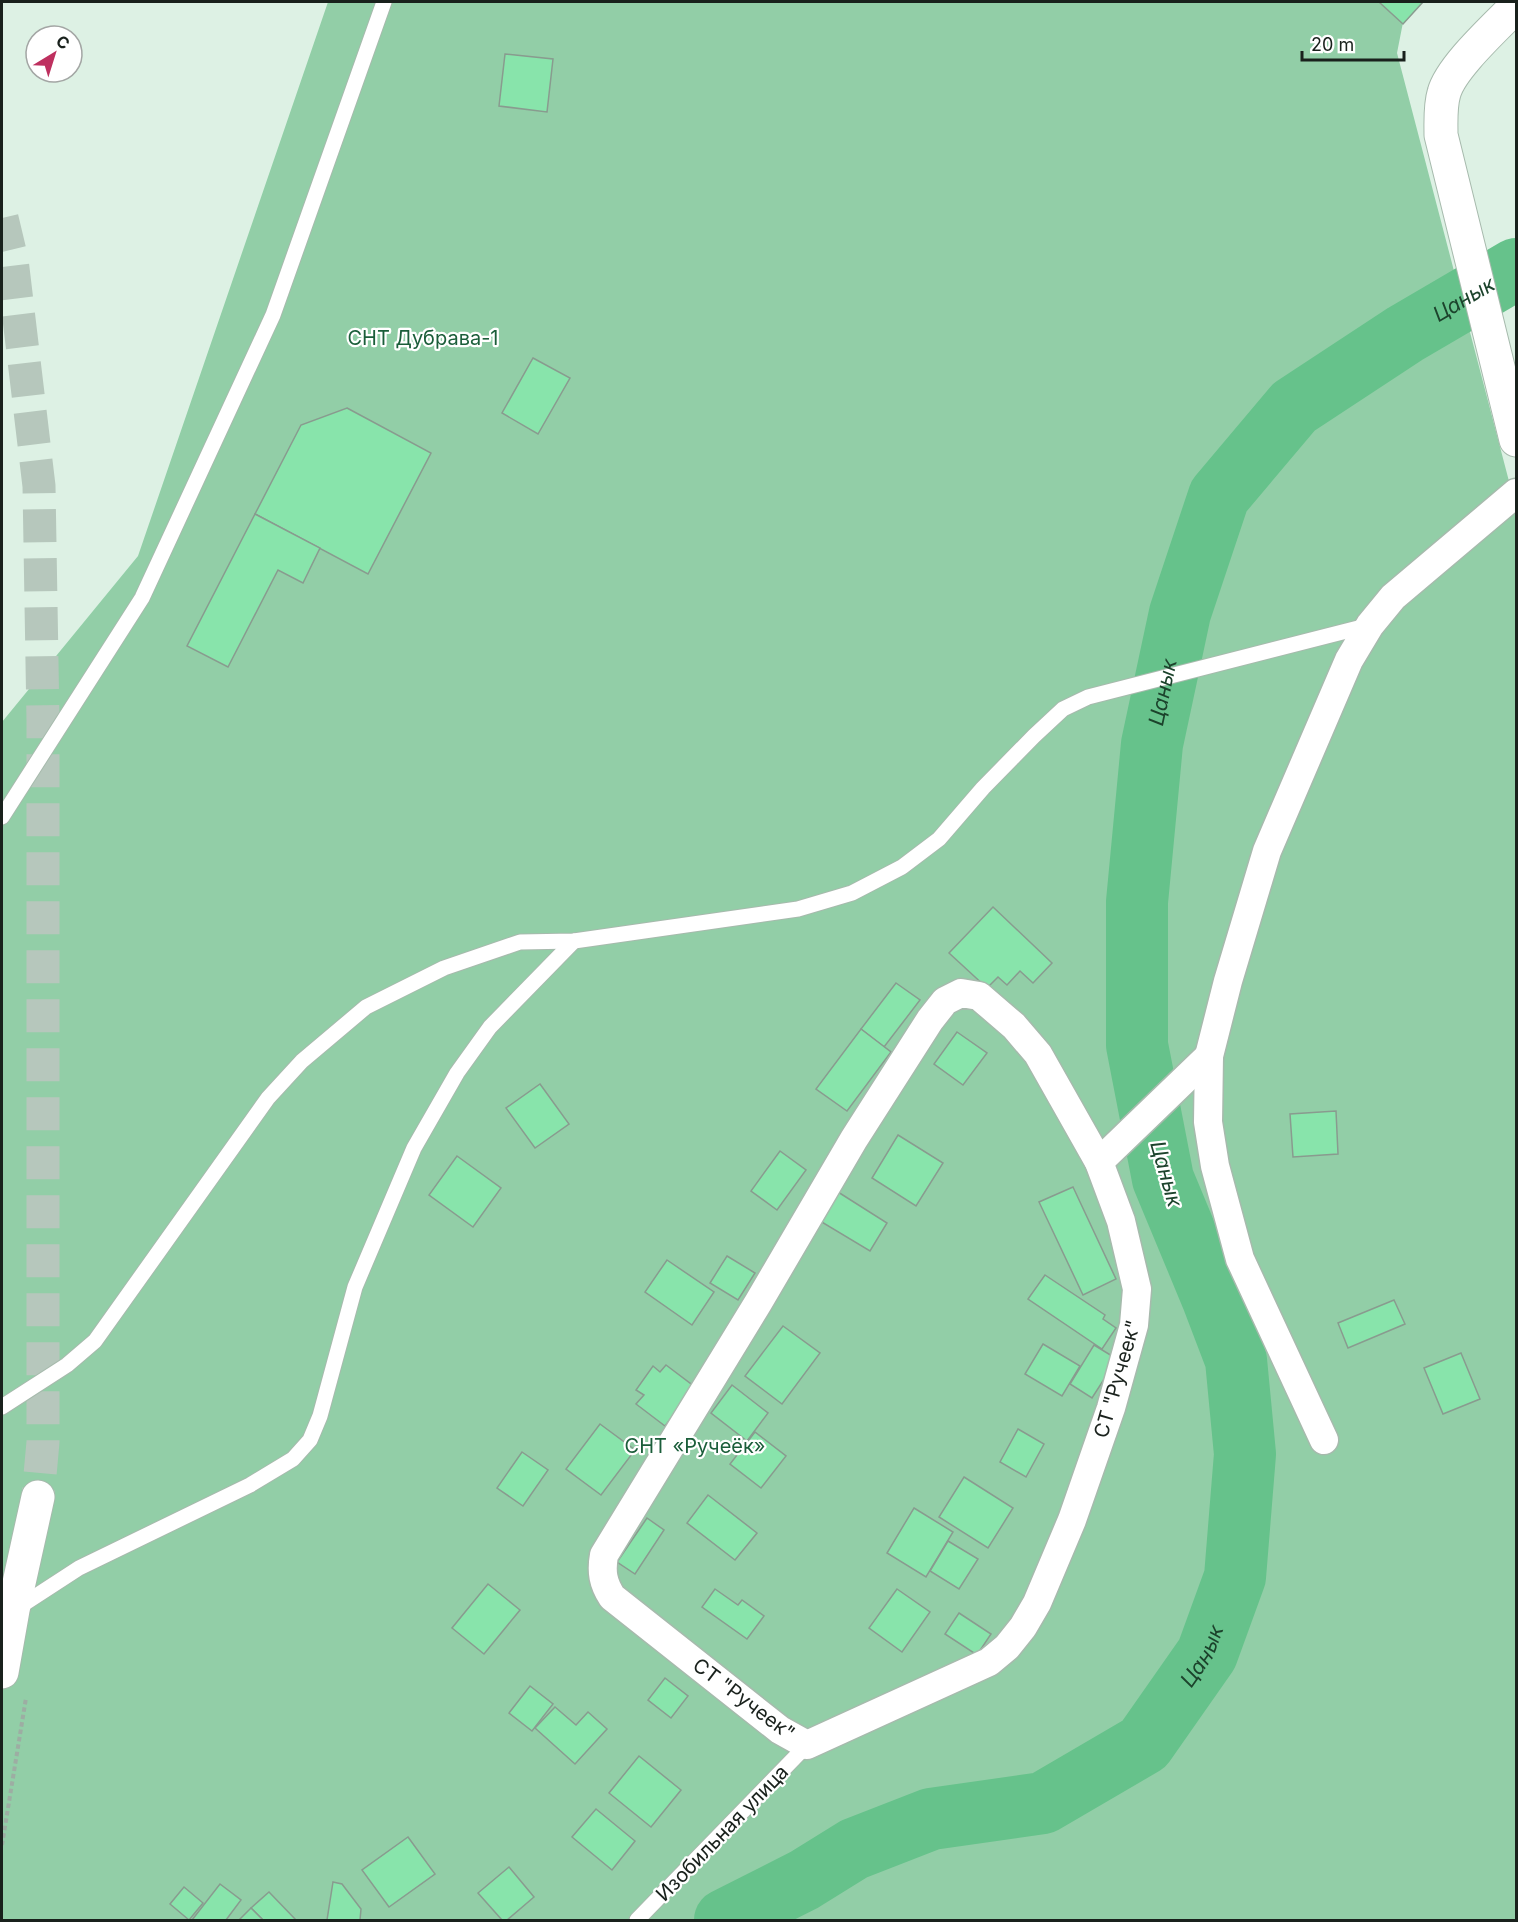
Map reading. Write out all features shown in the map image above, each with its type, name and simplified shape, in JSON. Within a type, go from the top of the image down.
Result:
[{"type":"street","points":[[1516,6],[1453,74],[1444,91],[1441,109],[1441,135],[1516,440]]},
{"type":"street","points":[[1324,1440],[1240,1259],[1215,1166],[1208,1122],[1209,1056],[1228,981],[1267,851],[1349,660],[1370,626],[1393,597],[1516,493]]},
{"type":"street","name":"СТ \"Ручеек\"","points":[[961,993],[979,996],[1014,1026],[1038,1054],[1099,1162],[1121,1221],[1132,1261],[1137,1289],[1134,1325],[1111,1408],[1072,1520],[1037,1603],[1023,1627],[989,1662],[807,1745],[780,1730],[612,1597],[604,1584],[601,1569],[604,1555],[758,1303],[854,1139],[930,1020],[945,1001],[961,993]]},
{"type":"street","points":[[1099,1162],[1209,1056]]},
{"type":"street","points":[[2,1672],[7,1610],[38,1497]]},
{"type":"lane","points":[[2,817],[136,608],[147,587],[273,315],[384,2]]},
{"type":"lane","points":[[2,1407],[67,1365],[95,1341],[268,1098],[302,1061],[366,1007],[444,968],[520,942],[574,940],[798,909],[852,893],[902,867],[939,839],[983,788],[1063,709],[1088,697],[1370,626]]},
{"type":"lane","points":[[7,1610],[79,1568],[250,1485],[293,1459],[310,1440],[320,1416],[356,1287],[414,1148],[457,1073],[490,1027],[574,940]]},
{"type":"lane","name":"Изобильная улица","points":[[638,1920],[807,1745]]},
{"type":"path","points":[[2,1845],[26,1695]]},
{"type":"green space","points":[[328,2],[1407,2],[1397,53],[1516,508],[1516,1920],[2,1920],[2,722],[138,556]]},
{"type":"building","points":[[1379,2],[1423,2],[1403,24]]},
{"type":"building","points":[[505,54],[553,59],[547,112],[499,106]]},
{"type":"building","points":[[533,358],[570,378],[538,434],[502,413]]},
{"type":"building","points":[[347,408],[431,453],[368,574],[255,514],[301,425]]},
{"type":"building","points":[[255,514],[320,548],[303,583],[278,570],[228,667],[187,646]]},
{"type":"building","points":[[993,907],[1052,963],[1033,983],[1020,971],[1007,985],[998,977],[987,988],[949,953]]},
{"type":"building","points":[[896,983],[920,1000],[884,1047],[861,1029]]},
{"type":"building","points":[[861,1029],[891,1052],[847,1111],[816,1089]]},
{"type":"building","points":[[957,1032],[987,1053],[963,1085],[934,1064]]},
{"type":"building","points":[[540,1084],[569,1124],[535,1148],[506,1108]]},
{"type":"building","points":[[1336,1111],[1338,1154],[1293,1157],[1290,1114]]},
{"type":"building","points":[[898,1135],[943,1163],[916,1206],[872,1178]]},
{"type":"building","points":[[780,1151],[806,1170],[777,1210],[751,1191]]},
{"type":"building","points":[[457,1156],[501,1188],[473,1227],[429,1195]]},
{"type":"building","points":[[1073,1187],[1116,1279],[1083,1295],[1039,1202]]},
{"type":"building","points":[[838,1192],[887,1223],[870,1251],[820,1221]]},
{"type":"building","points":[[727,1256],[755,1273],[738,1300],[710,1283]]},
{"type":"building","points":[[667,1260],[714,1292],[692,1325],[645,1292]]},
{"type":"building","points":[[1045,1275],[1105,1315],[1103,1319],[1116,1328],[1102,1349],[1028,1299]]},
{"type":"building","points":[[1394,1300],[1405,1324],[1348,1348],[1338,1323]]},
{"type":"building","points":[[783,1326],[820,1353],[782,1404],[745,1376]]},
{"type":"building","points":[[1043,1344],[1080,1366],[1062,1396],[1025,1374]]},
{"type":"building","points":[[1094,1345],[1117,1359],[1092,1398],[1070,1384]]},
{"type":"building","points":[[1461,1353],[1480,1399],[1443,1414],[1424,1368]]},
{"type":"building","points":[[666,1365],[695,1387],[665,1426],[636,1404],[644,1395],[636,1390],[653,1366],[660,1372]]},
{"type":"building","points":[[732,1385],[768,1413],[747,1441],[711,1413]]},
{"type":"building","points":[[600,1424],[635,1450],[601,1495],[566,1469]]},
{"type":"building","points":[[1018,1429],[1044,1444],[1026,1477],[1000,1462]]},
{"type":"building","points":[[755,1432],[786,1456],[761,1488],[730,1464]]},
{"type":"building","points":[[522,1452],[548,1470],[523,1506],[497,1488]]},
{"type":"building","points":[[964,1477],[1013,1508],[988,1548],[939,1517]]},
{"type":"building","points":[[708,1495],[757,1533],[735,1560],[687,1523]]},
{"type":"building","points":[[914,1508],[953,1532],[926,1577],[887,1553]]},
{"type":"building","points":[[647,1518],[664,1530],[635,1574],[617,1562]]},
{"type":"building","points":[[948,1541],[978,1559],[959,1589],[930,1571]]},
{"type":"building","points":[[488,1584],[520,1610],[484,1654],[452,1628]]},
{"type":"building","points":[[715,1589],[738,1605],[742,1600],[764,1616],[747,1639],[702,1607]]},
{"type":"building","points":[[897,1589],[930,1612],[902,1652],[869,1628]]},
{"type":"building","points":[[959,1613],[991,1634],[977,1655],[945,1634]]},
{"type":"building","points":[[665,1678],[688,1696],[671,1718],[648,1700]]},
{"type":"building","points":[[530,1686],[553,1704],[532,1731],[509,1713]]},
{"type":"building","points":[[555,1707],[576,1725],[588,1712],[607,1729],[575,1764],[535,1728]]},
{"type":"building","points":[[639,1756],[681,1790],[651,1827],[609,1793]]},
{"type":"building","points":[[596,1809],[635,1841],[612,1870],[572,1837]]},
{"type":"building","points":[[408,1837],[435,1874],[389,1907],[362,1870]]},
{"type":"building","points":[[509,1867],[534,1897],[507,1920],[502,1920],[478,1893]]},
{"type":"building","points":[[333,1882],[342,1884],[361,1909],[360,1920],[327,1920]]},
{"type":"building","points":[[220,1884],[241,1900],[226,1920],[192,1920]]},
{"type":"building","points":[[184,1887],[203,1903],[189,1920],[170,1904]]},
{"type":"building","points":[[269,1892],[296,1920],[263,1920],[251,1908]]},
{"type":"building","points":[[251,1908],[263,1920],[239,1920]]},
{"type":"waterway","name":"Цанык","points":[[725,1920],[804,1880],[854,1849],[931,1819],[1043,1803],[1144,1744],[1207,1654],[1235,1577],[1245,1454],[1236,1360],[1163,1179],[1137,1045],[1137,902],[1152,744],[1180,613],[1219,496],[1294,407],[1405,334],[1516,269]]},
{"type":"tunnel","points":[[2,218],[12,260],[39,486],[43,721],[43,1442],[38,1497]]},
{"type":"park label","name":"СНТ Дубрава-1","points":[[423,338]]},
{"type":"park label","name":"СНТ «Ручеёк»","points":[[695,1446]]}]
